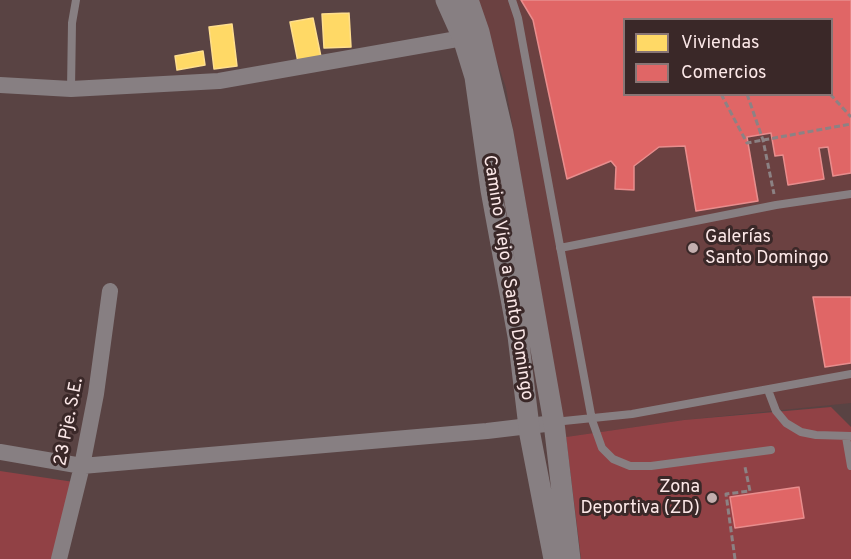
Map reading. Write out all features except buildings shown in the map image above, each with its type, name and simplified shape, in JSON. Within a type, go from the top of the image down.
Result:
[{"type":"street","name":"Camino Viejo a Santo Domingo","points":[[446,0],[463,38],[475,77],[491,190],[518,336],[530,425],[554,559]]},
{"type":"street","name":"Camino Viejo a Santo Domingo","points":[[468,0],[479,32],[503,133],[554,423],[570,559]]},
{"type":"street","points":[[0,85],[71,89],[219,81],[463,38]]},
{"type":"street","name":"23 Pje. S.E.","points":[[59,559],[82,466],[96,394],[110,291]]},
{"type":"street","points":[[518,336],[532,360],[542,414],[554,423]]},
{"type":"street","points":[[0,452],[82,466],[487,431],[554,423]]},
{"type":"lane","points":[[71,89],[72,23],[76,0]]},
{"type":"lane","points":[[512,0],[518,18],[591,420],[602,448],[613,459],[630,466],[651,466],[771,450]]},
{"type":"lane","points":[[560,248],[776,205],[851,194]]},
{"type":"lane","points":[[554,423],[591,420],[851,374]]},
{"type":"lane","points":[[768,390],[776,411],[793,427],[816,435],[848,436],[851,466]]},
{"type":"path","points":[[722,96],[747,143],[851,124]]},
{"type":"path","points":[[748,96],[763,140],[776,205]]},
{"type":"path","points":[[832,96],[851,117]]},
{"type":"path","points":[[735,559],[726,494],[750,492],[745,468]]},
{"type":"shaded area","name":"Galerías Santo Domingo","points":[[476,0],[851,0],[851,403],[684,420],[566,437],[506,88]]},
{"type":"shaded area","name":"Zona Deportiva (ZD)","points":[[831,407],[851,427],[851,559],[581,559],[566,437],[684,420]]},
{"type":"shaded area","points":[[0,471],[74,482],[53,559],[0,559]]},
{"type":"place","name":"Galerías Santo Domingo","points":[[693,248]]},
{"type":"place","name":"Zona Deportiva (ZD)","points":[[712,498]]}]
